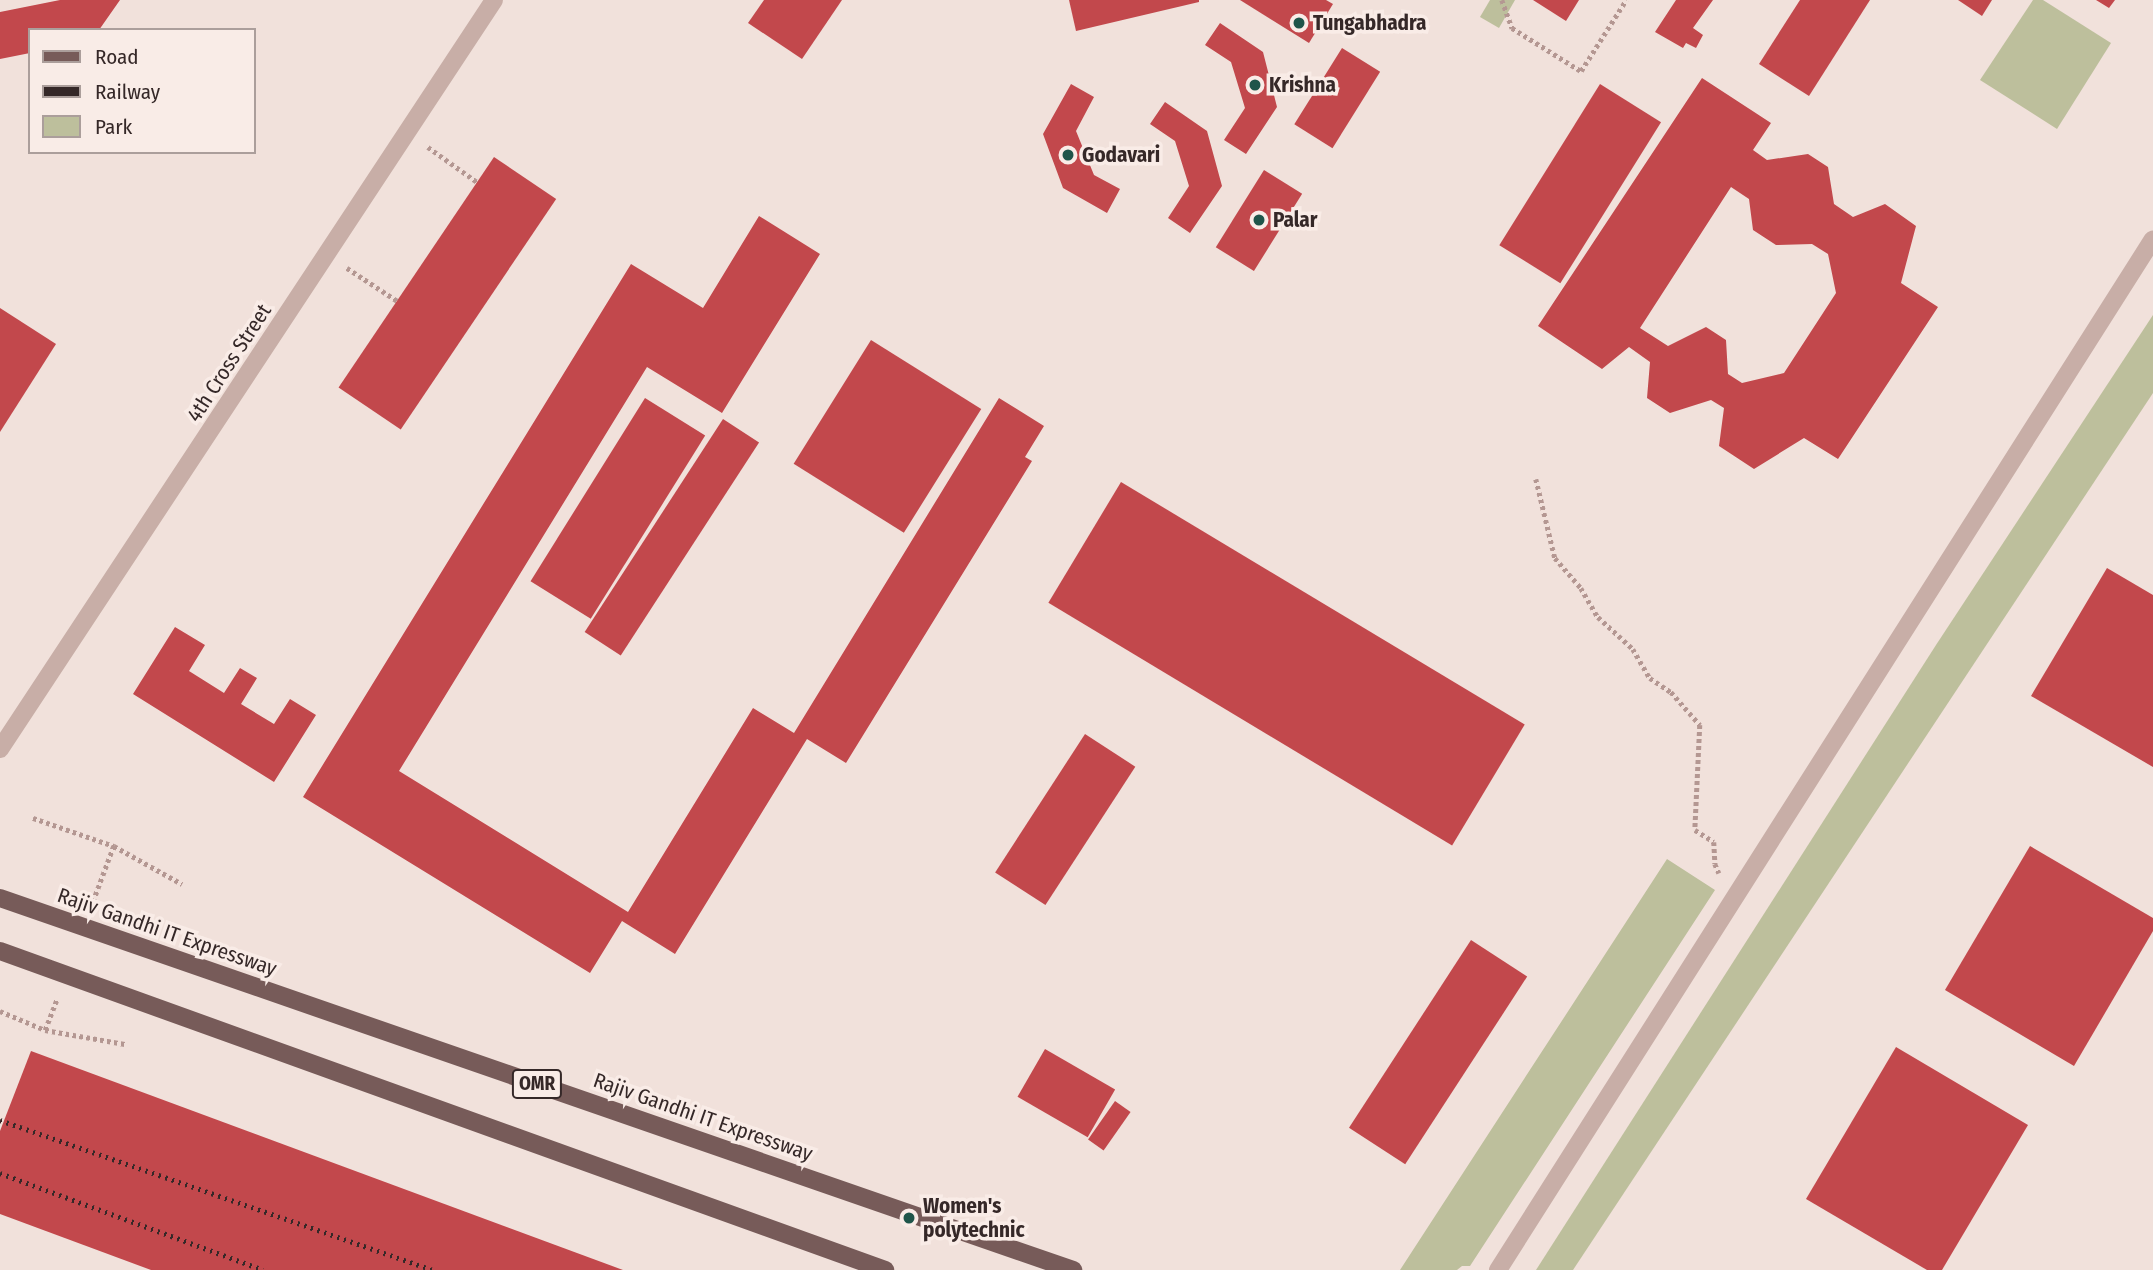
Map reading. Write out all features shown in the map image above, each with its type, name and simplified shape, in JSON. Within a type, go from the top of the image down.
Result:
[{"type":"main road","name":"Rajiv Gandhi IT Expressway","points":[[0,898],[1073,1270]]},
{"type":"main road","points":[[0,951],[885,1270]]},
{"type":"street","name":"4th Cross Street","points":[[0,749],[494,0]]},
{"type":"street","points":[[1498,1270],[2153,239]]},
{"type":"path","points":[[1502,0],[1512,29],[1581,71],[1626,0]]},
{"type":"path","points":[[407,133],[477,182]]},
{"type":"path","points":[[327,255],[398,302]]},
{"type":"path","points":[[1536,479],[1555,558],[1581,587],[1598,617],[1633,649],[1650,678],[1671,692],[1700,725],[1695,830],[1714,842],[1715,864],[1724,881],[1738,893]]},
{"type":"path","points":[[114,846],[182,884]]},
{"type":"path","points":[[45,1030],[125,1044]]},
{"type":"green space","points":[[1490,0],[1515,0],[1499,28],[1480,17]]},
{"type":"green space","points":[[2033,0],[2043,0],[2111,43],[2057,129],[1980,80]]},
{"type":"green space","points":[[2153,315],[2153,393],[1573,1270],[1536,1270],[1936,645]]},
{"type":"green space","points":[[1667,859],[1715,890],[1470,1266],[1462,1266],[1457,1270],[1400,1270]]},
{"type":"building","points":[[60,0],[120,0],[100,28],[28,28],[28,53],[0,59],[0,12]]},
{"type":"building","points":[[764,0],[842,0],[802,59],[748,23]]},
{"type":"building","points":[[1069,0],[1199,0],[1199,2],[1076,31]]},
{"type":"building","name":"Tungabhadra","points":[[1240,0],[1326,0],[1333,4],[1309,43]]},
{"type":"building","points":[[1533,0],[1579,0],[1566,21]]},
{"type":"building","points":[[1676,0],[1713,0],[1693,28],[1703,35],[1696,48],[1686,43],[1683,48],[1655,32]]},
{"type":"building","points":[[1800,0],[1870,0],[1809,96],[1759,64]]},
{"type":"building","points":[[1958,0],[1992,0],[1982,16]]},
{"type":"building","points":[[2096,0],[2115,0],[2109,8]]},
{"type":"building","name":"Krishna","points":[[1220,23],[1263,52],[1277,107],[1246,154],[1224,140],[1245,108],[1231,62],[1205,45]]},
{"type":"building","points":[[1342,48],[1380,72],[1332,148],[1294,124]]},
{"type":"building","points":[[1702,78],[1771,123],[1753,150],[1767,160],[1808,154],[1828,167],[1834,204],[1853,217],[1885,204],[1916,226],[1901,283],[1938,307],[1838,459],[1804,438],[1754,469],[1719,446],[1724,408],[1711,400],[1670,413],[1647,398],[1650,362],[1629,347],[1602,369],[1538,326]],"holes":[[[1731,187],[1749,199],[1753,230],[1776,245],[1812,244],[1828,254],[1836,293],[1784,373],[1742,383],[1728,374],[1726,340],[1706,327],[1668,346],[1640,328]]]},
{"type":"building","name":"Godavari","points":[[1071,84],[1094,97],[1076,131],[1094,175],[1120,189],[1107,213],[1063,188],[1043,134]]},
{"type":"building","points":[[1600,84],[1661,122],[1560,283],[1499,245]]},
{"type":"building","points":[[1165,102],[1207,131],[1222,186],[1190,233],[1168,218],[1189,186],[1175,141],[1150,124]]},
{"type":"building","points":[[494,157],[556,199],[401,429],[339,387]]},
{"type":"building","name":"Palar","points":[[1264,170],[1302,194],[1254,271],[1216,247]]},
{"type":"building","points":[[759,216],[820,254],[722,413],[647,367],[399,771],[628,912],[753,708],[794,733],[999,398],[1044,426],[1025,457],[1032,461],[846,763],[807,739],[675,954],[622,921],[590,973],[303,797],[631,264],[703,308]]},
{"type":"building","points":[[0,308],[56,344],[0,432]]},
{"type":"building","points":[[871,340],[981,409],[904,533],[794,464]]},
{"type":"building","points":[[645,398],[705,436],[591,619],[531,581]]},
{"type":"building","points":[[723,419],[759,442],[621,655],[585,632]]},
{"type":"building","points":[[1121,482],[1525,725],[1452,845],[1048,603]]},
{"type":"building","points":[[2107,568],[2153,595],[2153,767],[2031,696]]},
{"type":"building","points":[[175,627],[205,645],[189,671],[224,693],[240,668],[257,678],[241,704],[274,724],[290,699],[316,715],[274,782],[133,694]]},
{"type":"building","points":[[1085,734],[1135,767],[1045,905],[995,872]]},
{"type":"building","points":[[2030,846],[2153,918],[2153,931],[2074,1066],[1945,990]]},
{"type":"building","points":[[1471,940],[1527,976],[1405,1164],[1349,1128]]},
{"type":"building","points":[[1896,1047],[2028,1125],[1942,1270],[1927,1270],[1806,1199]]},
{"type":"building","points":[[1045,1049],[1115,1090],[1088,1137],[1018,1097]]},
{"type":"building","points":[[31,1051],[623,1270],[151,1270],[0,1214],[0,1131]]},
{"type":"building","points":[[1115,1101],[1131,1112],[1104,1150],[1088,1140]]},
{"type":"railway","points":[[0,1120],[432,1270]]},
{"type":"railway","points":[[0,1173],[263,1270]]},
{"type":"place","name":"Tungabhadra","points":[[1299,23]]},
{"type":"place","name":"Krishna","points":[[1255,85]]},
{"type":"place","name":"Godavari","points":[[1068,155]]},
{"type":"place","name":"Palar","points":[[1259,220]]},
{"type":"place","name":"Women's polytechnic","points":[[909,1218]]}]
